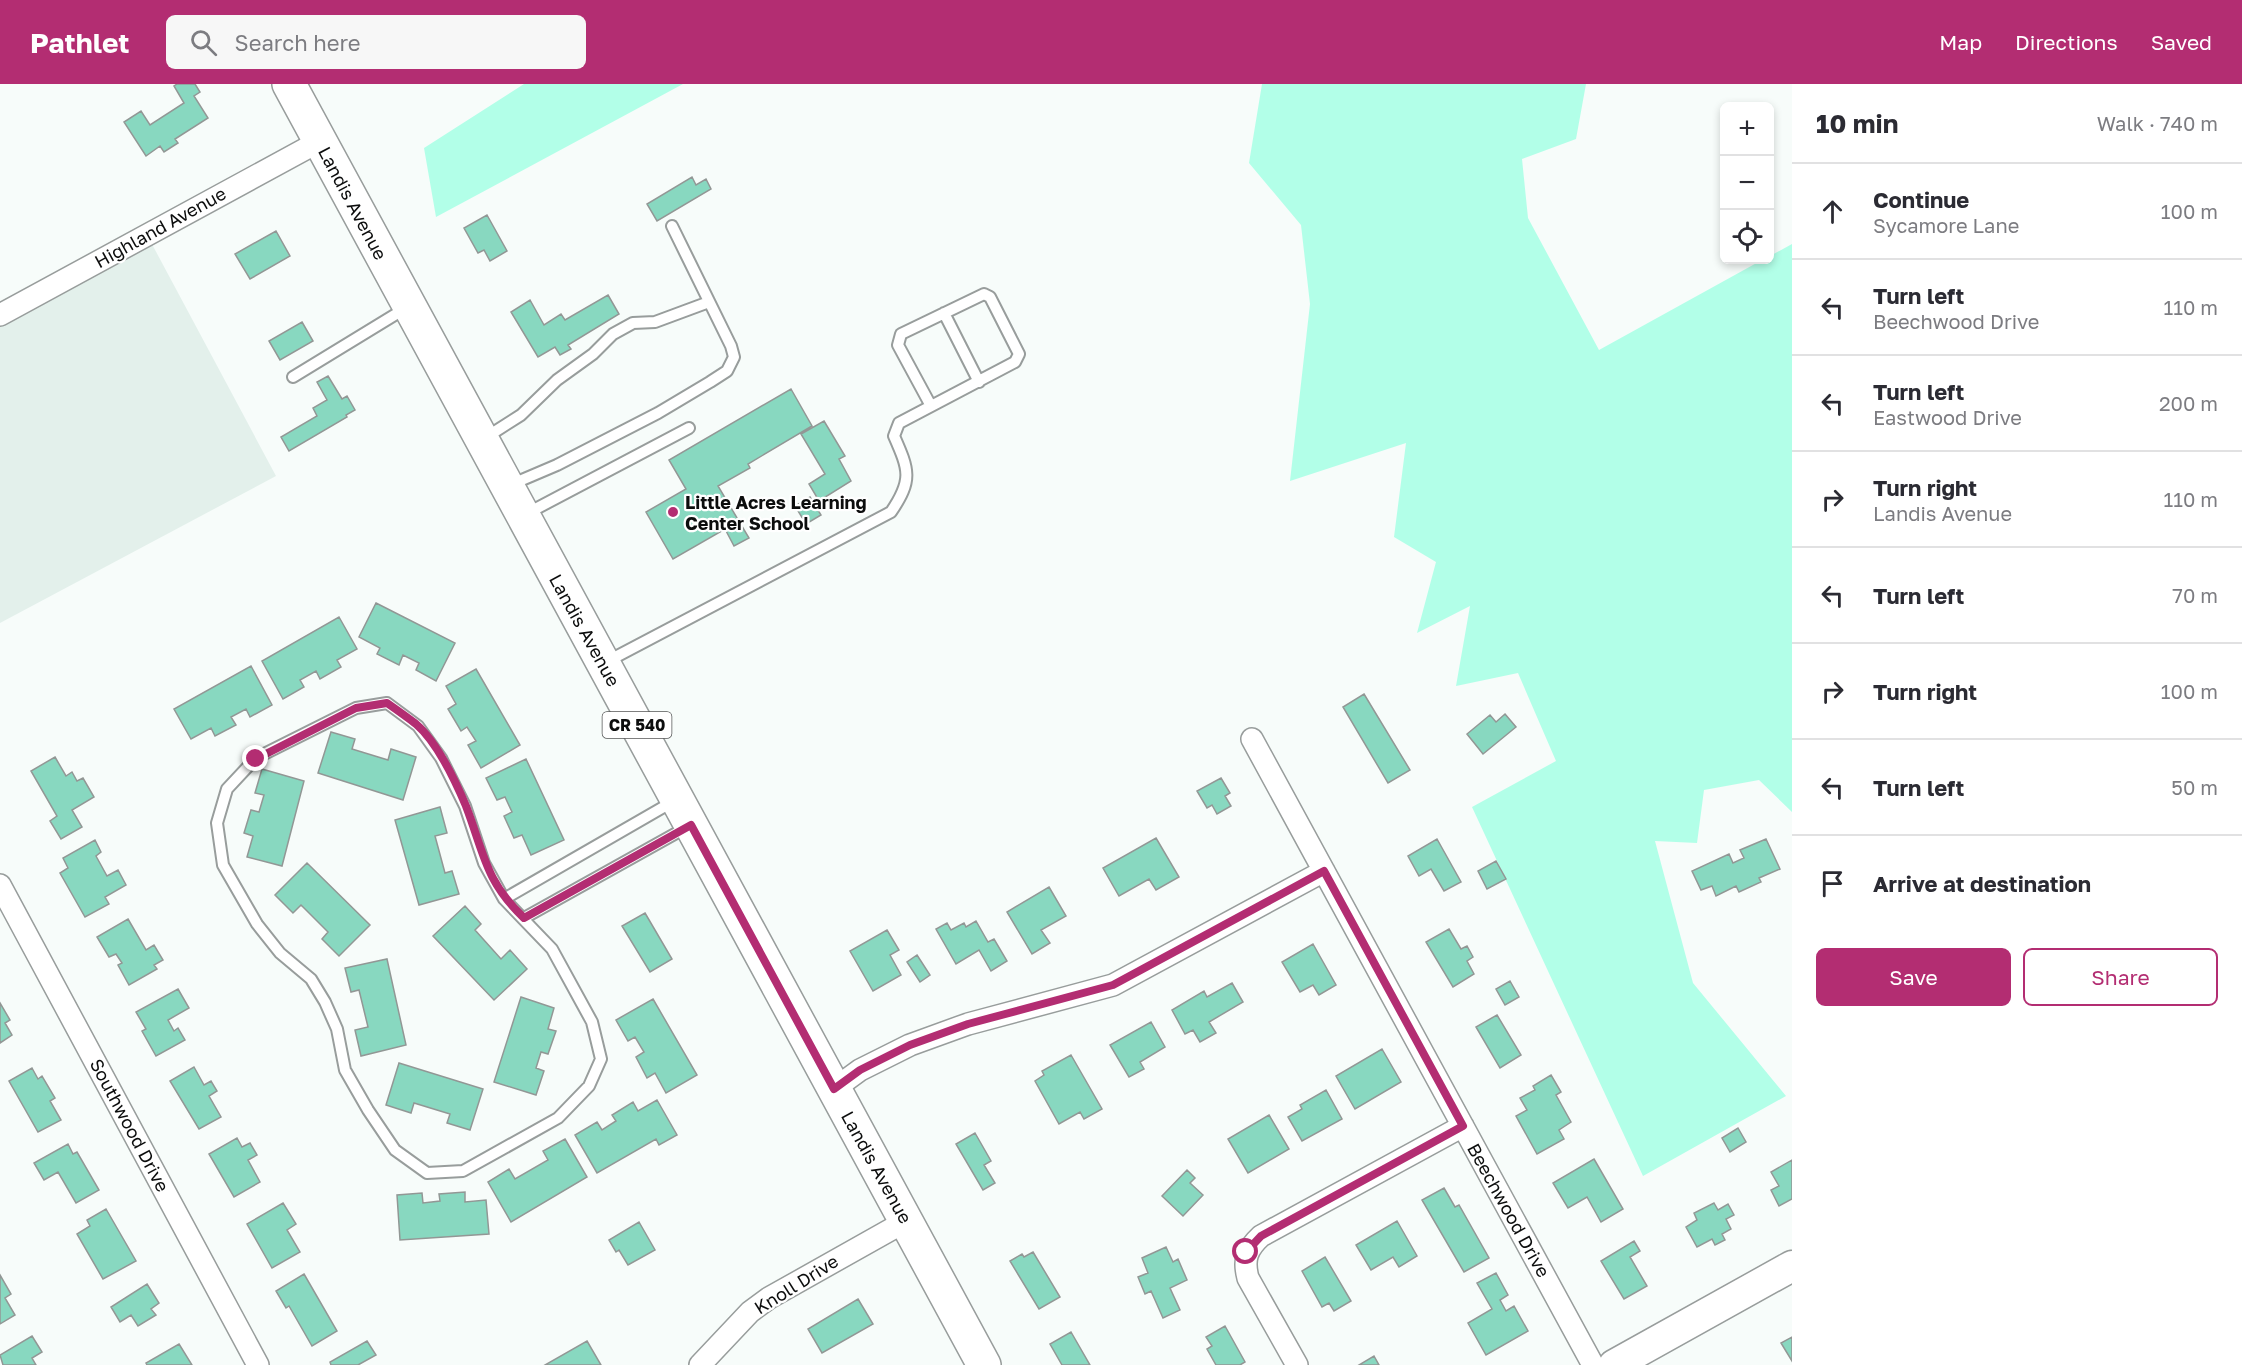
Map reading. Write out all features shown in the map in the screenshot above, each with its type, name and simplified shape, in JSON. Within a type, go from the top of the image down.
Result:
[{"type":"main road","name":"Landis Avenue","points":[[289,84],[984,1365]]},
{"type":"main road","points":[[1614,1365],[1792,1266]]},
{"type":"street","name":"Highland Avenue","points":[[0,315],[320,141]]},
{"type":"street","name":"Beechwood Drive","points":[[1252,739],[1593,1365]]},
{"type":"street","points":[[834,1089],[860,1070],[910,1045],[968,1024],[1113,985],[1324,871]]},
{"type":"street","name":"Southwood Drive","points":[[0,885],[258,1365]]},
{"type":"street","points":[[1297,1365],[1248,1278],[1245,1266],[1246,1252],[1261,1236],[1463,1126]]},
{"type":"street","name":"Knoll Drive","points":[[700,1365],[750,1312],[769,1298],[906,1221]]},
{"type":"lane","points":[[507,486],[557,465],[658,413],[727,371],[734,357],[731,346],[672,226]]},
{"type":"lane","points":[[603,663],[891,512],[908,481],[907,465],[894,436],[899,423],[1015,362],[1019,354],[990,297],[984,294],[901,334],[898,345],[931,406]]},
{"type":"lane","points":[[482,440],[521,415],[557,380],[593,354],[613,334],[633,323],[655,322],[710,302]]},
{"type":"lane","points":[[293,377],[409,306]]},
{"type":"lane","points":[[944,313],[979,382]]},
{"type":"lane","points":[[523,515],[689,428]]},
{"type":"lane","points":[[387,703],[418,726],[441,758],[465,806],[484,863],[504,899],[524,918],[552,949],[592,1022],[601,1059],[589,1086],[558,1118],[463,1171],[427,1173],[395,1150],[368,1110],[345,1070],[337,1029],[326,1002],[311,979],[280,952],[257,924],[223,865],[217,823],[227,789],[256,759],[356,708],[387,703]]},
{"type":"lane","points":[[504,899],[684,812]]},
{"type":"lane","points":[[524,918],[684,812]]},
{"type":"shaded area","points":[[146,233],[276,476],[0,623],[0,312]]},
{"type":"green space","points":[[524,84],[683,84],[436,217],[424,148]]},
{"type":"green space","points":[[1262,84],[1586,84],[1576,139],[1522,159],[1528,218],[1599,350],[1755,264],[1774,264],[1774,254],[1792,244],[1792,812],[1759,780],[1704,790],[1697,843],[1655,841],[1693,983],[1786,1096],[1643,1176],[1472,807],[1556,761],[1518,673],[1456,686],[1470,606],[1417,633],[1436,562],[1394,537],[1406,443],[1290,481],[1310,304],[1301,225],[1249,163]]},
{"type":"building","points":[[195,84],[200,92],[194,96],[208,118],[175,139],[178,143],[164,152],[160,146],[146,156],[124,122],[141,111],[150,125],[184,103],[174,86]]},
{"type":"building","points":[[692,177],[696,185],[706,179],[711,189],[657,221],[647,204]]},
{"type":"building","points":[[487,215],[507,251],[490,261],[484,250],[478,253],[464,228]]},
{"type":"building","points":[[276,231],[290,256],[250,279],[235,254]]},
{"type":"building","points":[[608,295],[619,314],[568,345],[571,349],[560,355],[555,347],[538,357],[511,312],[530,300],[544,325],[561,314],[565,320]]},
{"type":"building","points":[[302,322],[313,341],[280,360],[269,341]]},
{"type":"building","points":[[328,376],[342,399],[347,396],[355,410],[289,451],[281,437],[317,416],[313,408],[327,400],[317,382]]},
{"type":"building","points":[[791,389],[812,426],[748,464],[750,468],[718,486],[749,538],[734,546],[725,529],[673,559],[646,512],[686,489],[669,460]]},
{"type":"building","points":[[824,421],[845,456],[839,459],[851,481],[819,501],[809,484],[825,474],[801,434]]},
{"type":"building","points":[[810,497],[821,515],[806,524],[795,506]]},
{"type":"building","points":[[376,603],[455,643],[436,681],[416,670],[419,663],[403,655],[399,665],[377,654],[380,648],[359,637]]},
{"type":"building","points":[[339,617],[357,649],[337,660],[341,667],[320,679],[316,671],[300,680],[304,687],[283,699],[262,661]]},
{"type":"building","points":[[251,666],[272,705],[250,717],[246,709],[231,717],[236,725],[215,736],[211,728],[191,739],[174,709]]},
{"type":"building","points":[[476,669],[520,745],[481,768],[468,745],[476,741],[467,727],[461,731],[448,709],[456,704],[446,686]]},
{"type":"building","points":[[1364,694],[1410,770],[1388,783],[1343,707]]},
{"type":"building","points":[[1505,714],[1516,727],[1483,754],[1467,734],[1490,715],[1496,722]]},
{"type":"building","points":[[331,732],[355,739],[352,749],[388,760],[391,749],[416,757],[403,800],[318,773]]},
{"type":"building","points":[[55,757],[66,776],[72,772],[77,781],[83,778],[94,797],[72,810],[82,827],[61,839],[50,821],[57,816],[31,771]]},
{"type":"building","points":[[526,759],[564,840],[531,855],[522,835],[514,838],[504,816],[512,812],[505,797],[497,800],[486,778]]},
{"type":"building","points":[[262,769],[304,781],[282,866],[247,857],[253,836],[244,833],[251,810],[259,812],[264,795],[255,793]]},
{"type":"building","points":[[1221,778],[1230,793],[1225,796],[1231,806],[1217,814],[1212,805],[1207,808],[1197,791]]},
{"type":"building","points":[[440,807],[447,833],[435,836],[445,873],[452,871],[459,894],[419,905],[395,820]]},
{"type":"building","points":[[1156,838],[1179,877],[1156,890],[1149,879],[1119,896],[1103,868]]},
{"type":"building","points":[[1437,839],[1461,882],[1444,891],[1431,869],[1419,876],[1408,856]]},
{"type":"building","points":[[1766,839],[1780,869],[1759,878],[1761,882],[1739,892],[1736,886],[1716,896],[1712,886],[1701,890],[1692,871],[1729,854],[1733,863],[1744,858],[1740,850]]},
{"type":"building","points":[[95,840],[101,852],[96,856],[107,876],[118,870],[126,885],[105,897],[109,904],[85,917],[60,873],[68,868],[63,858]]},
{"type":"building","points":[[1496,861],[1506,879],[1487,889],[1478,871]]},
{"type":"building","points":[[307,863],[370,925],[339,956],[322,939],[328,932],[301,905],[293,913],[275,895]]},
{"type":"building","points":[[1049,887],[1066,916],[1041,930],[1050,943],[1032,954],[1007,912]]},
{"type":"building","points":[[465,906],[481,924],[475,930],[501,959],[510,950],[527,969],[494,1000],[433,936]]},
{"type":"building","points":[[645,913],[672,959],[650,972],[622,926]]},
{"type":"building","points":[[128,919],[146,950],[154,945],[163,960],[154,965],[157,969],[129,985],[118,965],[122,963],[116,954],[109,957],[97,937]]},
{"type":"building","points":[[976,921],[988,942],[994,939],[1007,961],[991,971],[979,950],[956,964],[936,929],[947,923],[951,930],[964,923],[966,927]]},
{"type":"building","points":[[1449,929],[1461,949],[1467,946],[1473,957],[1467,961],[1474,974],[1453,987],[1426,942]]},
{"type":"building","points":[[887,930],[899,950],[890,955],[901,975],[873,991],[850,951]]},
{"type":"building","points":[[1313,944],[1336,985],[1319,995],[1313,985],[1300,992],[1282,962]]},
{"type":"building","points":[[917,955],[930,975],[920,982],[907,962]]},
{"type":"building","points":[[387,959],[406,1045],[361,1056],[355,1030],[368,1027],[359,990],[351,992],[345,968]]},
{"type":"building","points":[[1510,981],[1519,997],[1505,1005],[1496,989]]},
{"type":"building","points":[[1232,983],[1243,1002],[1209,1022],[1216,1033],[1200,1042],[1193,1030],[1185,1034],[1172,1010],[1204,991],[1207,997]]},
{"type":"building","points":[[178,989],[189,1008],[168,1020],[174,1031],[178,1028],[185,1040],[156,1056],[142,1031],[146,1029],[136,1012]]},
{"type":"building","points":[[521,997],[554,1008],[548,1029],[556,1031],[548,1054],[541,1052],[536,1068],[544,1071],[536,1095],[494,1082]]},
{"type":"building","points":[[653,999],[697,1075],[666,1093],[655,1073],[647,1078],[636,1057],[644,1052],[635,1037],[628,1041],[616,1020]]},
{"type":"building","points":[[0,1003],[10,1020],[5,1023],[12,1035],[0,1043]]},
{"type":"building","points":[[1497,1015],[1521,1055],[1500,1068],[1476,1027]]},
{"type":"building","points":[[1151,1022],[1165,1047],[1140,1062],[1144,1069],[1129,1077],[1110,1045]]},
{"type":"building","points":[[1382,1049],[1401,1082],[1355,1109],[1336,1076]]},
{"type":"building","points":[[1071,1055],[1102,1109],[1084,1119],[1080,1112],[1059,1124],[1035,1081],[1044,1075],[1042,1071]]},
{"type":"building","points":[[399,1063],[483,1089],[470,1130],[447,1123],[450,1114],[414,1103],[411,1113],[386,1105]]},
{"type":"building","points":[[194,1067],[204,1085],[211,1081],[217,1091],[209,1096],[221,1117],[199,1129],[170,1081]]},
{"type":"building","points":[[32,1068],[38,1079],[42,1076],[55,1098],[50,1101],[61,1120],[38,1132],[9,1081]]},
{"type":"building","points":[[1551,1075],[1561,1092],[1556,1095],[1571,1122],[1559,1130],[1564,1139],[1537,1154],[1516,1116],[1527,1110],[1520,1098],[1535,1090],[1533,1086]]},
{"type":"building","points":[[1326,1090],[1342,1119],[1302,1141],[1288,1117],[1302,1109],[1300,1105]]},
{"type":"building","points":[[657,1100],[677,1135],[659,1145],[656,1139],[597,1173],[575,1135],[597,1122],[602,1130],[616,1121],[612,1115],[633,1102],[638,1111]]},
{"type":"building","points":[[1269,1115],[1289,1149],[1248,1173],[1228,1139]]},
{"type":"building","points":[[1738,1128],[1746,1142],[1730,1152],[1722,1138]]},
{"type":"building","points":[[975,1133],[991,1161],[984,1165],[995,1183],[983,1190],[956,1144]]},
{"type":"building","points":[[237,1138],[242,1147],[250,1143],[257,1155],[248,1160],[260,1182],[234,1197],[209,1154]]},
{"type":"building","points":[[565,1139],[587,1177],[511,1222],[488,1182],[509,1169],[515,1179],[548,1160],[543,1151]]},
{"type":"building","points":[[68,1144],[73,1154],[77,1152],[99,1190],[76,1203],[58,1172],[44,1180],[34,1163]]},
{"type":"building","points":[[1594,1159],[1623,1209],[1601,1222],[1587,1197],[1568,1208],[1553,1183]]},
{"type":"building","points":[[1792,1160],[1792,1199],[1779,1206],[1771,1190],[1779,1186],[1771,1172]]},
{"type":"building","points":[[1187,1170],[1195,1178],[1190,1183],[1203,1195],[1183,1216],[1162,1196]]},
{"type":"building","points":[[1444,1188],[1455,1207],[1459,1205],[1489,1258],[1464,1272],[1422,1200]]},
{"type":"building","points":[[465,1192],[465,1202],[486,1200],[489,1234],[400,1240],[397,1195],[422,1193],[423,1203],[440,1201],[439,1194]]},
{"type":"building","points":[[283,1203],[296,1224],[287,1230],[300,1252],[272,1268],[247,1224]]},
{"type":"building","points":[[1714,1203],[1718,1210],[1728,1204],[1734,1215],[1726,1219],[1731,1229],[1722,1234],[1725,1240],[1715,1245],[1712,1239],[1697,1247],[1686,1227],[1697,1220],[1694,1213]]},
{"type":"building","points":[[106,1209],[136,1261],[103,1279],[77,1234],[90,1226],[87,1220]]},
{"type":"building","points":[[1397,1221],[1417,1256],[1399,1267],[1393,1257],[1371,1270],[1356,1245]]},
{"type":"building","points":[[639,1222],[655,1250],[628,1265],[619,1250],[616,1252],[609,1240]]},
{"type":"building","points":[[1634,1241],[1640,1251],[1630,1257],[1647,1286],[1624,1299],[1601,1261]]},
{"type":"building","points":[[1166,1247],[1173,1262],[1178,1259],[1187,1280],[1170,1288],[1180,1310],[1163,1318],[1151,1291],[1145,1294],[1138,1277],[1148,1273],[1142,1258]]},
{"type":"building","points":[[1033,1252],[1060,1297],[1039,1309],[1010,1261],[1022,1254],[1024,1257]]},
{"type":"building","points":[[1325,1257],[1351,1301],[1334,1311],[1329,1303],[1322,1307],[1302,1271]]},
{"type":"building","points":[[1496,1273],[1508,1295],[1500,1300],[1506,1311],[1514,1306],[1528,1331],[1486,1355],[1468,1323],[1492,1309],[1477,1283]]},
{"type":"building","points":[[304,1274],[337,1331],[312,1346],[289,1306],[286,1308],[276,1291]]},
{"type":"building","points":[[0,1275],[11,1294],[5,1298],[15,1315],[0,1324]]},
{"type":"building","points":[[147,1284],[159,1303],[151,1309],[156,1315],[138,1326],[131,1315],[120,1322],[111,1307]]},
{"type":"building","points":[[858,1299],[873,1324],[822,1353],[808,1329]]},
{"type":"building","points":[[1225,1326],[1245,1362],[1240,1365],[1216,1365],[1207,1349],[1212,1346],[1206,1337]]},
{"type":"building","points":[[1071,1332],[1090,1365],[1062,1365],[1050,1344]]},
{"type":"building","points":[[32,1336],[42,1352],[32,1358],[36,1365],[3,1365],[0,1355]]},
{"type":"building","points":[[1792,1337],[1792,1361],[1781,1343]]},
{"type":"building","points":[[367,1341],[376,1355],[358,1365],[331,1365],[330,1362]]},
{"type":"building","points":[[587,1341],[601,1365],[545,1365]]},
{"type":"building","points":[[179,1344],[192,1365],[147,1365],[146,1363]]},
{"type":"building","points":[[1374,1356],[1379,1365],[1359,1365]]},
{"type":"place","name":"Little Acres Learning Center School","points":[[673,512]]},
{"type":"route","points":[[256,759],[356,708],[387,703],[418,726],[441,758],[465,806],[484,863],[504,899],[524,918],[691,825],[834,1089],[860,1070],[910,1045],[968,1024],[1113,985],[1324,871],[1463,1126],[1261,1236],[1246,1252]]}]
